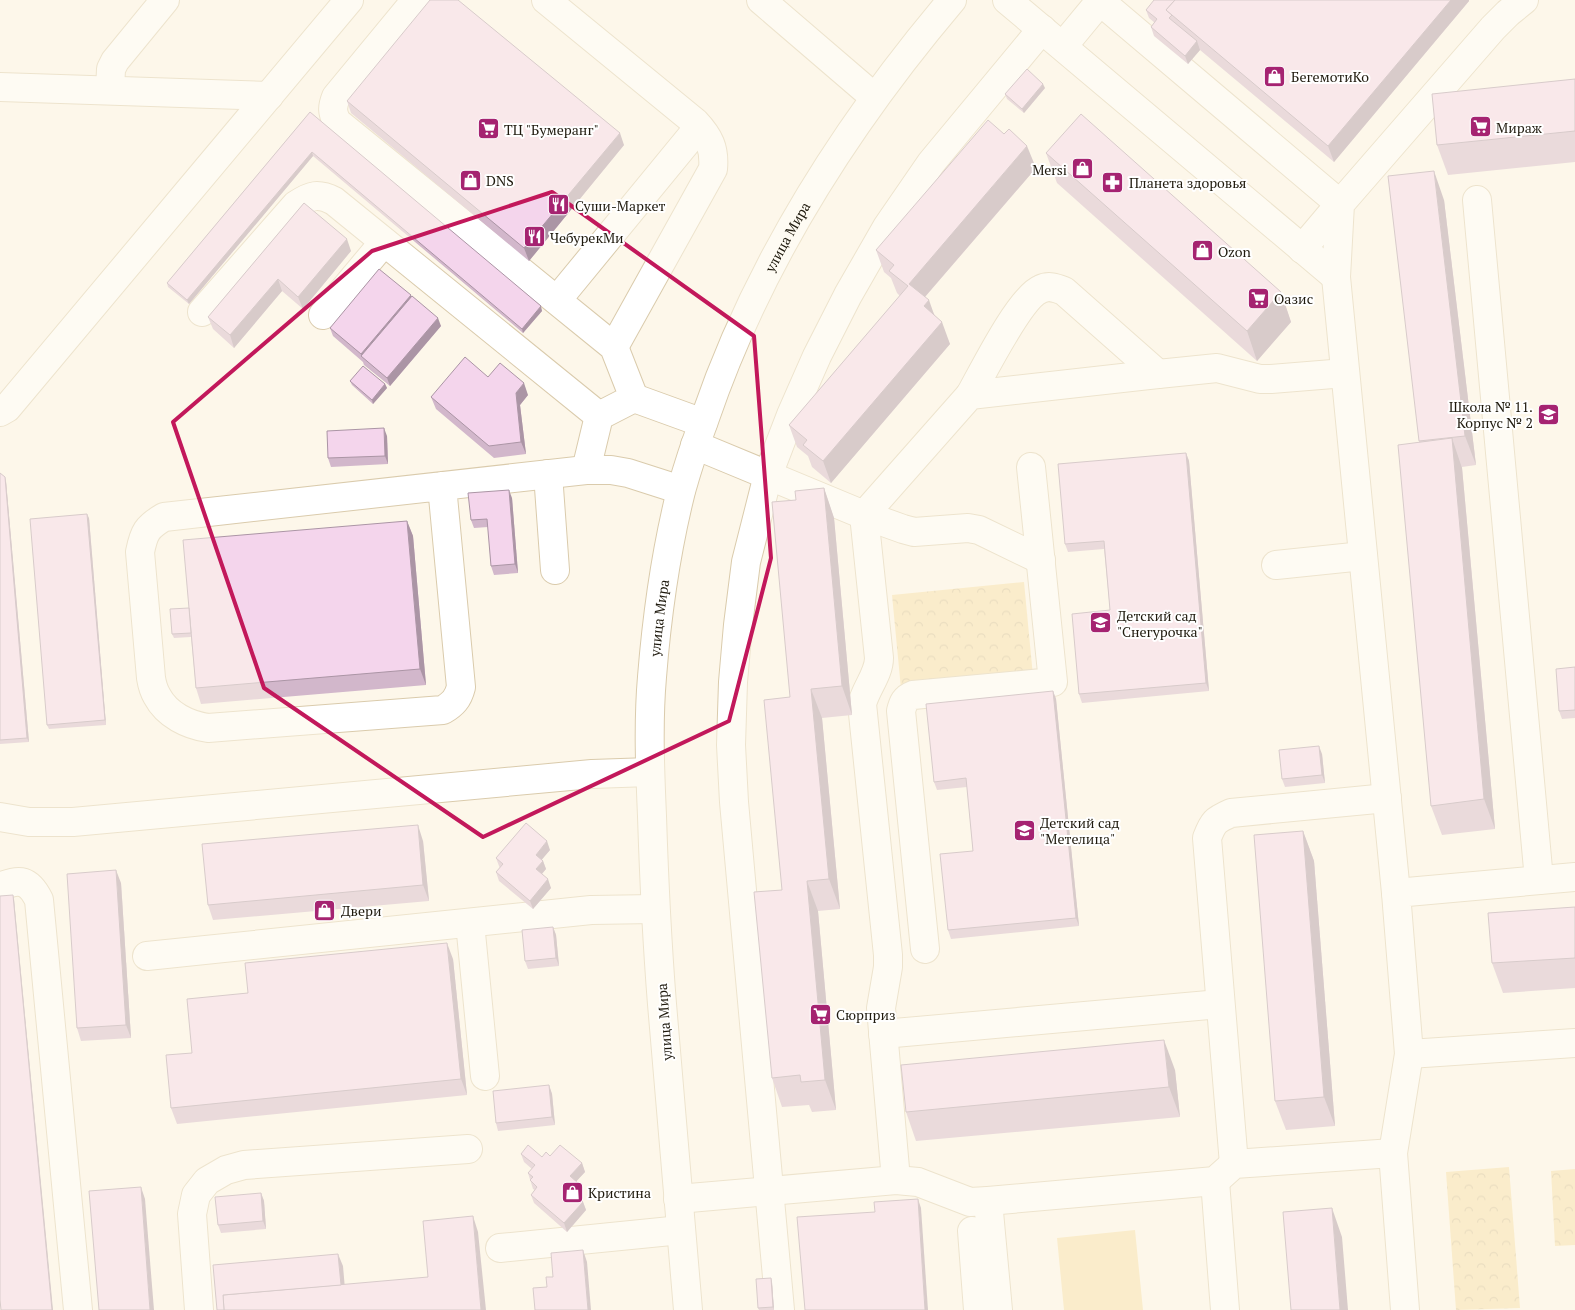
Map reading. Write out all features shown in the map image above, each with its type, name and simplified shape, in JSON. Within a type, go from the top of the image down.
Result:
[{"type":"street","points":[[110,90],[111,70],[115,61],[165,0]]},
{"type":"street","points":[[0,412],[14,401],[349,0]]},
{"type":"street","points":[[416,0],[336,97],[332,106],[337,122],[614,347],[634,398],[768,475],[864,515],[903,530],[914,532],[968,528],[979,530],[1040,560]]},
{"type":"street","points":[[546,0],[699,127],[712,146],[714,156],[713,169],[614,347]]},
{"type":"street","name":"улица Мира","points":[[688,1310],[655,909],[650,772],[652,680],[659,611],[682,490],[699,434],[732,347],[786,236],[826,168],[874,97],[952,0]]},
{"type":"street","points":[[1007,0],[1336,277]]},
{"type":"street","points":[[763,1],[874,97]]},
{"type":"street","points":[[1063,46],[1100,1],[1340,204]]},
{"type":"street","points":[[1302,249],[1493,28],[1508,4]]},
{"type":"street","points":[[780,1310],[734,802],[731,745],[733,682],[746,562],[768,475],[791,415],[817,356],[848,295],[887,227],[931,163],[1042,29]]},
{"type":"street","points":[[0,87],[269,96]]},
{"type":"street","points":[[557,300],[699,127]]},
{"type":"street","points":[[202,312],[296,205],[307,197],[322,195],[334,201],[599,416]]},
{"type":"street","points":[[1477,200],[1540,880]]},
{"type":"street","points":[[1340,204],[1336,277],[1396,892],[1409,1054],[1393,1153],[1405,1310]]},
{"type":"street","points":[[323,315],[384,242]]},
{"type":"street","points":[[896,1180],[881,1008],[888,967],[888,955],[862,704],[879,666],[864,515],[970,394],[1019,310],[1033,294],[1042,288],[1052,287],[1064,291],[1158,374]]},
{"type":"street","points":[[970,394],[1217,368],[1260,379],[1345,373]]},
{"type":"street","points":[[586,470],[599,416],[634,398]]},
{"type":"street","points":[[925,949],[901,711],[902,703],[912,695],[1053,682],[1031,467]]},
{"type":"street","points":[[442,486],[461,687],[459,696],[452,705],[443,710],[208,728],[193,726],[179,719],[163,706],[156,695],[151,678],[140,552],[143,536],[150,525],[164,517],[548,474],[586,470],[612,470],[628,473],[682,490]]},
{"type":"street","points":[[548,474],[555,570]]},
{"type":"street","points":[[1276,565],[1363,556]]},
{"type":"street","points":[[0,817],[29,822],[73,822],[592,774],[650,772]]},
{"type":"street","points":[[1225,1310],[1225,1172],[1220,1004],[1207,838],[1211,825],[1219,818],[1231,813],[1387,798]]},
{"type":"street","points":[[875,833],[913,830]]},
{"type":"street","points":[[1396,892],[1575,877]]},
{"type":"street","points":[[0,887],[18,882],[27,883],[34,890],[39,900],[78,1310]]},
{"type":"street","points":[[147,956],[590,910],[655,909]]},
{"type":"street","points":[[470,922],[486,1076]]},
{"type":"street","points":[[884,1034],[1220,1004]]},
{"type":"street","points":[[1409,1054],[1575,1043]]},
{"type":"street","points":[[199,1310],[192,1214],[196,1195],[207,1181],[226,1170],[244,1165],[468,1149]]},
{"type":"street","points":[[678,1199],[896,1180],[918,1182],[979,1202],[1393,1153]]},
{"type":"street","points":[[978,1310],[979,1202]]},
{"type":"street","points":[[979,1202],[998,1310]]},
{"type":"street","points":[[500,1248],[681,1230]]},
{"type":"highlighted area","points":[[552,192],[754,336],[771,558],[729,721],[483,837],[264,688],[173,422],[372,251]]},
{"type":"green space","points":[[1024,582],[1033,676],[901,689],[892,595]]},
{"type":"green space","points":[[1509,1167],[1520,1308],[1456,1310],[1446,1172]]},
{"type":"green space","points":[[1575,1169],[1575,1245],[1555,1246],[1551,1171]]},
{"type":"green space","points":[[1135,1230],[1143,1310],[1064,1310],[1057,1238]]},
{"type":"building","name":"ТЦ \"Бумеранг\"","points":[[430,0],[458,0],[620,133],[524,248],[347,101]]},
{"type":"building","points":[[1154,0],[1175,0],[1166,10],[1172,15],[1169,18],[1197,41],[1185,56],[1151,27],[1157,19],[1146,10]]},
{"type":"building","points":[[1175,0],[1451,0],[1328,146],[1166,10]]},
{"type":"building","points":[[1027,69],[1043,84],[1022,109],[1005,94]]},
{"type":"building","points":[[1575,79],[1575,131],[1437,145],[1432,94]]},
{"type":"building","points":[[310,112],[541,306],[522,329],[312,152],[187,300],[167,283]]},
{"type":"building","points":[[1081,114],[1281,292],[1247,331],[1046,153]]},
{"type":"building","points":[[988,120],[1004,134],[1009,129],[1027,146],[909,284],[929,300],[924,306],[942,322],[823,461],[803,445],[807,440],[789,425],[908,286],[889,271],[894,265],[876,250]]},
{"type":"building","points":[[1434,171],[1465,436],[1419,441],[1388,176]]},
{"type":"building","points":[[304,203],[347,239],[298,297],[278,279],[230,335],[208,317]]},
{"type":"building","points":[[379,269],[411,295],[361,354],[330,328]]},
{"type":"building","points":[[412,296],[438,318],[387,378],[361,356]]},
{"type":"building","points":[[465,357],[488,377],[500,363],[524,383],[516,393],[521,442],[489,446],[431,397]]},
{"type":"building","points":[[363,366],[385,384],[372,400],[350,381]]},
{"type":"building","points":[[384,428],[385,456],[328,458],[327,431]]},
{"type":"building","points":[[1452,438],[1484,799],[1431,806],[1398,445]]},
{"type":"building","points":[[1186,453],[1206,683],[1079,694],[1072,614],[1110,610],[1104,541],[1065,544],[1058,464]]},
{"type":"building","points":[[0,473],[5,477],[27,738],[0,740]]},
{"type":"building","points":[[824,488],[842,686],[811,689],[829,879],[807,881],[825,1080],[801,1082],[800,1075],[772,1078],[754,892],[782,890],[764,700],[790,697],[772,502],[796,500],[795,491]]},
{"type":"building","points":[[509,490],[515,564],[491,566],[487,519],[471,520],[468,493]]},
{"type":"building","points":[[87,514],[105,720],[47,725],[30,519]]},
{"type":"building","points":[[407,521],[420,669],[196,688],[183,540]]},
{"type":"building","points":[[189,608],[191,633],[172,634],[170,609]]},
{"type":"building","points":[[1575,667],[1575,710],[1559,711],[1556,669]]},
{"type":"building","points":[[1053,691],[1076,918],[948,930],[940,854],[973,851],[966,778],[934,782],[926,704]]},
{"type":"building","points":[[1319,746],[1322,775],[1282,779],[1279,750]]},
{"type":"building","points":[[526,823],[547,841],[536,855],[543,861],[536,869],[548,879],[530,901],[496,872],[503,864],[496,858]]},
{"type":"building","points":[[418,825],[423,885],[208,905],[202,844]]},
{"type":"building","points":[[1303,831],[1324,1097],[1275,1101],[1254,835]]},
{"type":"building","points":[[116,870],[126,1025],[77,1028],[67,874]]},
{"type":"building","points":[[13,895],[52,1310],[1,1310],[0,1300],[0,896]]},
{"type":"building","points":[[1575,907],[1575,958],[1492,963],[1488,913]]},
{"type":"building","points":[[553,927],[556,958],[525,961],[522,930]]},
{"type":"building","points":[[447,943],[461,1079],[171,1108],[166,1055],[192,1053],[187,999],[248,993],[245,963]]},
{"type":"building","points":[[1164,1040],[1169,1087],[906,1112],[901,1065]]},
{"type":"building","points":[[549,1085],[552,1117],[496,1123],[493,1091]]},
{"type":"building","points":[[528,1145],[542,1157],[546,1152],[550,1156],[560,1145],[582,1163],[570,1176],[578,1183],[571,1191],[583,1202],[564,1223],[531,1195],[537,1187],[530,1180],[533,1177],[528,1173],[535,1165],[521,1154]]},
{"type":"building","points":[[141,1187],[150,1310],[99,1310],[89,1191]]},
{"type":"building","points":[[261,1193],[263,1221],[218,1225],[215,1197]]},
{"type":"building","points":[[918,1199],[925,1310],[805,1310],[797,1217],[875,1212],[874,1202]]},
{"type":"building","points":[[1332,1208],[1340,1310],[1291,1310],[1283,1212]]},
{"type":"building","points":[[473,1216],[481,1310],[224,1310],[223,1295],[428,1277],[423,1221]]},
{"type":"building","points":[[583,1250],[588,1310],[535,1310],[533,1288],[547,1287],[546,1277],[553,1277],[551,1253]]},
{"type":"building","points":[[338,1254],[341,1285],[223,1295],[224,1310],[217,1310],[213,1265]]},
{"type":"building","points":[[771,1278],[773,1307],[758,1308],[756,1279]]},
{"type":"place","name":"БегемотиКо","points":[[1275,76]]},
{"type":"place","name":"Мираж","points":[[1480,127]]},
{"type":"place","name":"ТЦ \"Бумеранг\"","points":[[488,129]]},
{"type":"place","name":"Mersi","points":[[1083,169]]},
{"type":"place","name":"DNS","points":[[470,180]]},
{"type":"place","name":"Планета здоровья","points":[[1113,182]]},
{"type":"place","name":"Суши-Маркет","points":[[559,205]]},
{"type":"place","name":"ЧебурекМи","points":[[534,237]]},
{"type":"place","name":"Ozon","points":[[1202,251]]},
{"type":"place","name":"Оазис","points":[[1258,298]]},
{"type":"place","name":"Школа № 11. Корпус № 2","points":[[1549,414]]},
{"type":"place","name":"Детский сад \"Снегурочка\"","points":[[1101,623]]},
{"type":"place","name":"Детский сад \"Метелица\"","points":[[1024,830]]},
{"type":"place","name":"Двери","points":[[325,910]]},
{"type":"place","name":"Сюрприз","points":[[820,1014]]},
{"type":"place","name":"Кристина","points":[[572,1192]]}]
